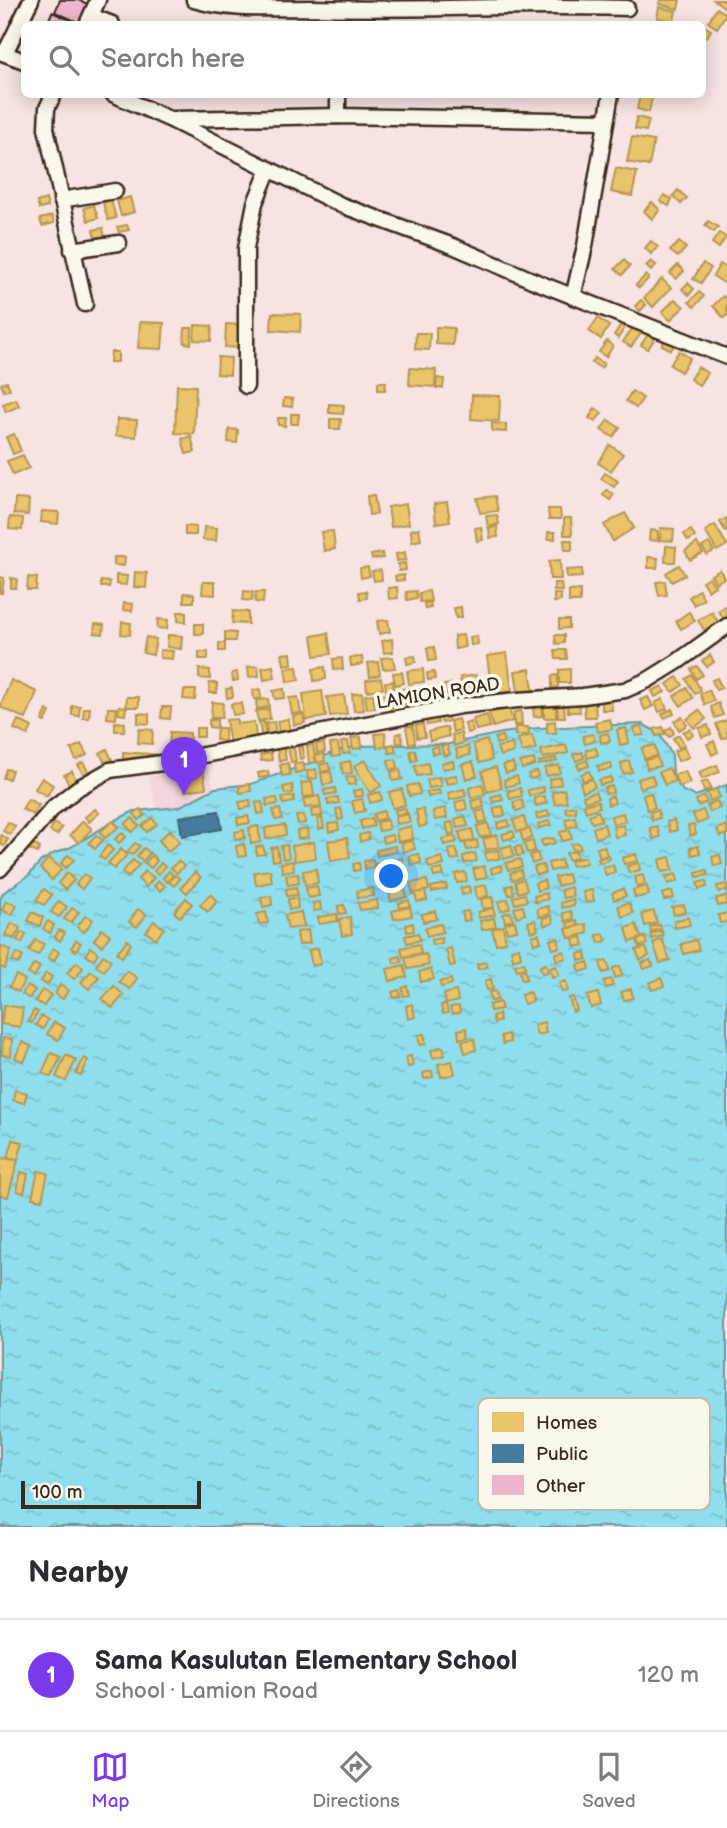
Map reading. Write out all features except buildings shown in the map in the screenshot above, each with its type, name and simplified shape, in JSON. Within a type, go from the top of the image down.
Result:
[{"type":"street","points":[[21,60],[2,53],[31,0]]},
{"type":"street","points":[[89,20],[98,0]]},
{"type":"street","points":[[194,0],[232,8],[628,4]]},
{"type":"street","points":[[52,98],[47,108],[46,128],[85,304]]},
{"type":"street","points":[[122,98],[341,205],[444,243],[727,357]]},
{"type":"street","points":[[338,98],[338,116]]},
{"type":"street","points":[[573,297],[585,246],[610,98]]},
{"type":"street","points":[[169,119],[338,116],[606,121]]},
{"type":"street","points":[[246,386],[246,248],[255,203],[269,169]]},
{"type":"street","points":[[61,200],[115,191]]},
{"type":"street","points":[[72,250],[119,243]]},
{"type":"street","name":"LAMION ROAD","points":[[0,869],[54,807],[78,788],[110,770],[162,763],[460,706],[625,690],[677,662],[727,626]]},
{"type":"shaded area","points":[[208,767],[225,830],[159,815],[148,776]]},
{"type":"water","points":[[642,724],[659,733],[672,755],[673,774],[683,791],[695,796],[727,785],[727,1527],[0,1527],[0,900],[3,893],[29,875],[41,861],[134,811],[179,807],[215,788],[251,784],[333,752],[357,746],[449,744],[538,728]]},
{"type":"place","name":"Sama Kasulutan Elementary School","points":[[184,795]]}]
